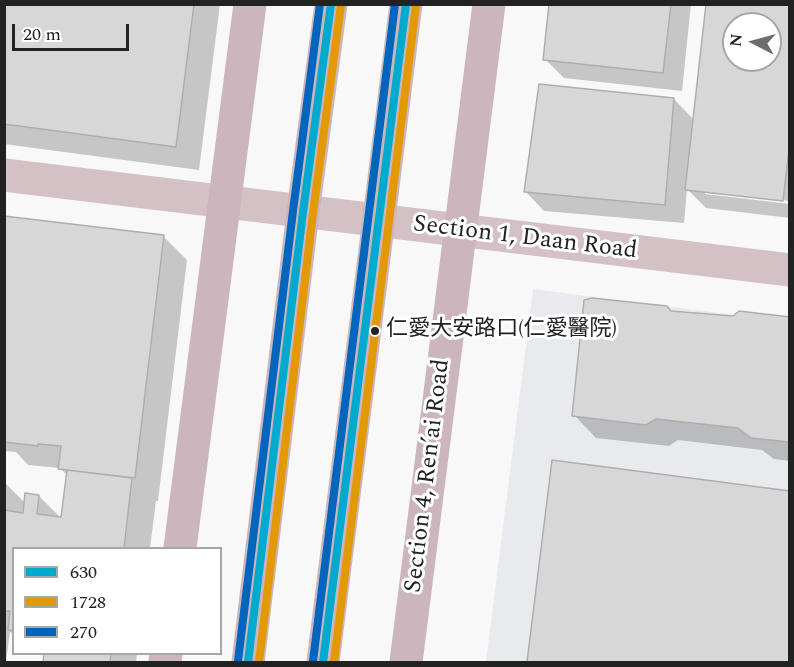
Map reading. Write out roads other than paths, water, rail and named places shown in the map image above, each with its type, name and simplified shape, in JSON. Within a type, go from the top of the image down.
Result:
[{"type":"main road","points":[[180,547],[250,4]]},
{"type":"main road","points":[[248,663],[331,4]]},
{"type":"main road","points":[[323,663],[406,4]]},
{"type":"main road","name":"Section 4, Ren’ai Road","points":[[406,663],[489,4]]},
{"type":"street","name":"Section 1, Daan Road","points":[[4,175],[789,270]]},
{"type":"place","name":"仁愛大安路口(仁愛醫院)","points":[[375,331]]}]
